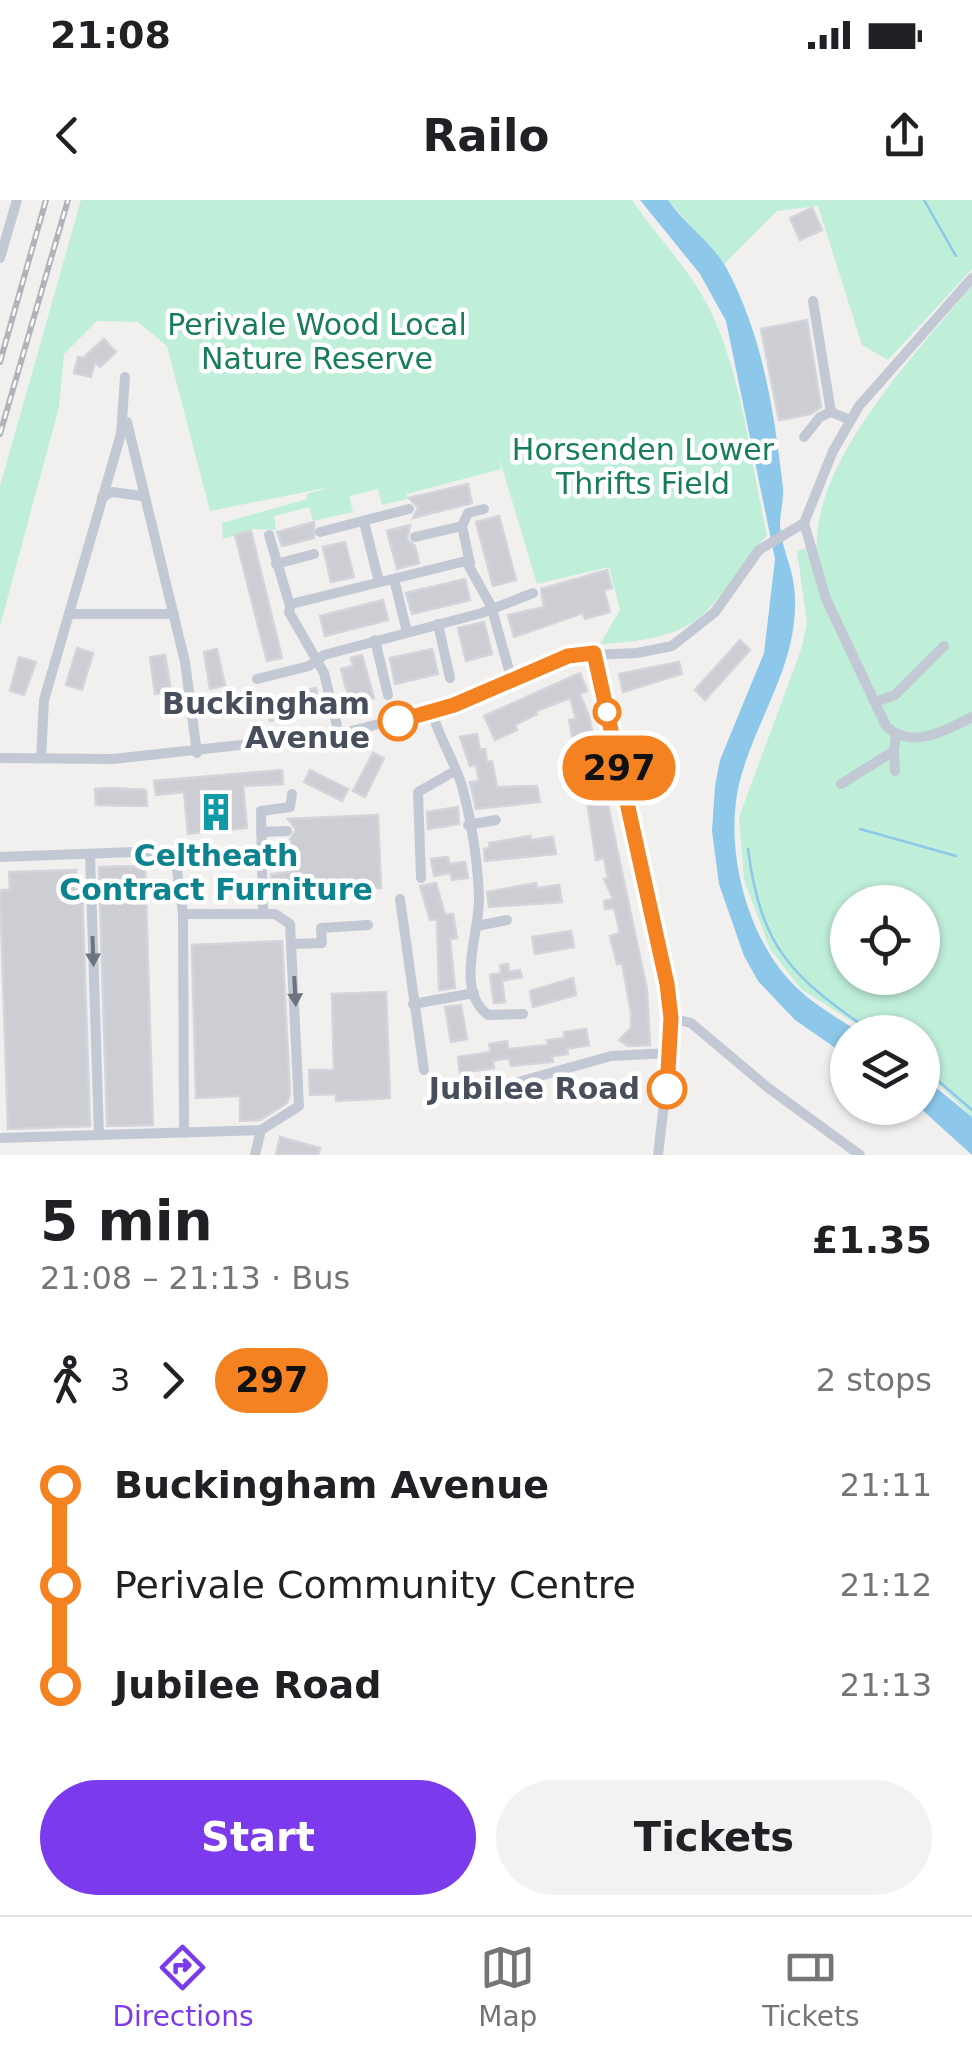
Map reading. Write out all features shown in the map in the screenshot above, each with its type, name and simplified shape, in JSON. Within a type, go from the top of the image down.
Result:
[{"type":"street","points":[[0,258],[17,200]]},
{"type":"street","points":[[0,758],[113,760],[197,754],[339,734],[432,712],[568,656],[648,652],[684,640],[720,607],[768,542],[784,537],[804,523],[850,420],[883,375],[972,278]]},
{"type":"street","points":[[812,301],[831,412]]},
{"type":"street","points":[[41,758],[42,710],[121,434],[126,377],[128,434],[174,614],[197,754]]},
{"type":"street","points":[[804,438],[820,417],[831,412],[850,420]]},
{"type":"street","points":[[826,472],[842,472]]},
{"type":"street","points":[[102,497],[124,492],[142,496]]},
{"type":"street","points":[[320,532],[409,509]]},
{"type":"street","points":[[484,509],[468,513],[462,526],[470,563],[491,606],[511,677]]},
{"type":"street","points":[[364,522],[378,582]]},
{"type":"street","points":[[804,523],[826,599],[886,726],[896,735],[922,738],[972,717]]},
{"type":"street","points":[[415,537],[462,526]]},
{"type":"street","points":[[269,535],[295,629],[317,660],[339,734]]},
{"type":"street","points":[[276,564],[314,554]]},
{"type":"street","points":[[290,606],[470,563]]},
{"type":"street","points":[[394,579],[407,632]]},
{"type":"street","points":[[257,679],[375,640],[482,613],[491,606],[532,594]]},
{"type":"street","points":[[70,614],[174,614]]},
{"type":"street","points":[[438,624],[450,678]]},
{"type":"street","points":[[375,640],[388,694]]},
{"type":"street","points":[[875,702],[895,695],[944,646]]},
{"type":"street","points":[[594,653],[671,1018],[658,1155]]},
{"type":"street","points":[[432,712],[455,771],[480,896],[474,993],[479,1008],[488,1015],[523,1014]]},
{"type":"street","points":[[896,735],[896,771]]},
{"type":"street","points":[[842,784],[894,751]]},
{"type":"street","points":[[421,878],[418,792],[455,771]]},
{"type":"street","points":[[263,914],[261,810],[290,807],[292,794]]},
{"type":"street","points":[[468,825],[496,820]]},
{"type":"street","points":[[260,832],[287,831]]},
{"type":"street","points":[[261,851],[288,850]]},
{"type":"street","points":[[0,857],[161,852],[177,869],[183,914],[184,1132]]},
{"type":"street","points":[[90,854],[99,1135]]},
{"type":"street","points":[[400,899],[424,1070]]},
{"type":"street","points":[[0,1138],[261,1130],[298,1106],[290,924],[275,914],[183,914]]},
{"type":"street","points":[[476,926],[507,920]]},
{"type":"street","points":[[293,944],[322,943],[321,928],[368,925]]},
{"type":"street","points":[[413,1004],[474,993]]},
{"type":"street","points":[[671,1018],[691,1023],[767,1087],[860,1155]]},
{"type":"street","points":[[518,1082],[612,1056],[670,1053]]},
{"type":"street","points":[[254,1155],[261,1130]]},
{"type":"green space","name":"Perivale Wood Local Nature Reserve","points":[[81,200],[632,200],[692,279],[721,334],[738,390],[767,535],[701,616],[663,635],[600,644],[620,610],[609,567],[537,584],[499,457],[501,469],[407,494],[407,499],[382,505],[378,489],[349,496],[353,512],[313,521],[309,507],[274,516],[276,530],[253,529],[223,539],[222,523],[307,499],[307,494],[330,487],[210,511],[167,346],[138,322],[97,321],[64,354],[59,407],[0,626],[0,486]]},
{"type":"green space","points":[[668,200],[972,200],[972,269],[888,360],[862,345],[818,206],[777,211],[724,264]]},
{"type":"green space","points":[[972,285],[972,1117],[940,1086],[940,1015],[842,1015],[801,989],[770,949],[744,880],[739,817],[802,647],[807,622],[797,551],[817,545],[821,511],[833,476],[851,441],[899,373]]},
{"type":"water","points":[[640,200],[668,200],[721,259],[750,321],[765,375],[783,488],[780,525],[794,582],[795,605],[783,669],[743,770],[734,824],[736,853],[749,911],[775,962],[807,997],[833,1015],[830,1015],[830,1044],[795,1020],[758,981],[744,956],[719,884],[712,831],[715,786],[720,760],[764,653],[775,559],[726,321],[700,274]]},
{"type":"water","points":[[940,1091],[972,1117],[972,1155],[939,1125]]},
{"type":"building","points":[[812,208],[822,230],[800,240],[790,218]]},
{"type":"building","points":[[807,320],[821,407],[811,414],[779,420],[761,329]]},
{"type":"building","points":[[104,339],[116,352],[100,367],[95,362],[91,377],[74,373],[78,357],[83,358]]},
{"type":"building","points":[[468,484],[472,503],[413,518],[418,508],[409,498]]},
{"type":"building","points":[[499,516],[516,580],[493,586],[476,522]]},
{"type":"building","points":[[314,522],[314,538],[282,546],[277,532]]},
{"type":"building","points":[[410,525],[407,540],[415,546],[419,563],[397,569],[387,531]]},
{"type":"building","points":[[251,531],[282,658],[267,661],[235,535]]},
{"type":"building","points":[[345,542],[354,577],[331,582],[323,547]]},
{"type":"building","points":[[607,570],[612,588],[604,590],[610,612],[585,619],[583,613],[514,637],[508,615],[544,607],[541,589]]},
{"type":"building","points":[[465,579],[470,600],[412,614],[406,593]]},
{"type":"building","points":[[383,600],[388,620],[325,636],[320,616]]},
{"type":"building","points":[[484,622],[492,654],[466,661],[458,628]]},
{"type":"building","points":[[740,640],[750,650],[705,700],[695,690]]},
{"type":"building","points":[[77,648],[93,653],[82,690],[66,685]]},
{"type":"building","points":[[217,649],[225,685],[210,689],[204,652]]},
{"type":"building","points":[[432,649],[438,674],[395,684],[390,658]]},
{"type":"building","points":[[165,655],[171,691],[155,694],[150,657]]},
{"type":"building","points":[[362,655],[374,698],[350,704],[341,669],[353,666],[351,658]]},
{"type":"building","points":[[19,657],[36,662],[24,695],[10,691]]},
{"type":"building","points":[[679,662],[682,674],[623,692],[619,674]]},
{"type":"building","points":[[580,673],[587,691],[580,694],[589,716],[647,990],[650,1045],[628,1046],[619,1040],[631,1028],[622,963],[617,964],[610,936],[620,933],[614,908],[605,909],[604,901],[613,899],[604,879],[608,878],[604,858],[596,860],[586,795],[581,786],[575,787],[573,776],[580,775],[569,720],[576,719],[570,698],[536,711],[537,714],[515,725],[517,730],[495,740],[484,716]]},
{"type":"building","points":[[316,688],[321,710],[270,721],[264,700]]},
{"type":"building","points":[[477,734],[480,750],[485,749],[487,762],[492,761],[497,787],[537,786],[540,802],[476,809],[470,782],[479,781],[476,765],[470,766],[460,737]]},
{"type":"building","points":[[373,753],[384,758],[365,797],[353,791]]},
{"type":"building","name":"Celtheath Contract Furniture","points":[[282,770],[283,784],[243,786],[247,828],[188,834],[184,792],[156,795],[154,781]]},
{"type":"building","points":[[310,770],[348,789],[342,801],[304,782]]},
{"type":"building","points":[[95,789],[146,790],[147,806],[96,805]]},
{"type":"building","points":[[458,807],[459,824],[428,829],[427,812]]},
{"type":"building","points":[[378,815],[381,888],[301,892],[301,899],[273,900],[271,874],[291,872],[290,858],[296,851],[290,839],[296,830],[288,819]]},
{"type":"building","points":[[530,836],[531,840],[553,837],[556,854],[485,861],[484,849],[490,848],[489,843]]},
{"type":"building","points":[[448,857],[449,864],[465,862],[468,878],[452,880],[450,873],[434,876],[431,859]]},
{"type":"building","points":[[145,866],[153,1125],[107,1126],[99,867]]},
{"type":"building","points":[[76,870],[77,888],[82,888],[90,1126],[8,1129],[0,890],[10,890],[9,872]]},
{"type":"building","points":[[436,883],[445,915],[453,914],[457,938],[450,939],[455,988],[439,990],[437,919],[430,920],[420,886]]},
{"type":"building","points":[[536,883],[537,888],[559,885],[562,902],[489,907],[487,892]]},
{"type":"building","points":[[571,931],[574,947],[535,954],[532,937]]},
{"type":"building","points":[[282,941],[290,1094],[287,1103],[260,1120],[240,1121],[240,1096],[196,1098],[192,945]]},
{"type":"building","points":[[508,964],[509,972],[520,970],[522,977],[502,981],[505,1002],[494,1003],[490,975],[501,973],[500,965]]},
{"type":"building","points":[[573,978],[576,995],[533,1007],[530,991]]},
{"type":"building","points":[[386,992],[390,1098],[336,1101],[336,1094],[310,1095],[309,1070],[334,1070],[332,994]]},
{"type":"building","points":[[461,1005],[467,1039],[451,1042],[445,1007]]},
{"type":"building","points":[[586,1029],[589,1045],[552,1056],[553,1062],[511,1066],[509,1058],[493,1061],[494,1068],[460,1073],[458,1057],[491,1052],[489,1044],[507,1041],[508,1049],[548,1045],[547,1040],[565,1038],[564,1032]]},
{"type":"building","points":[[280,1137],[320,1148],[318,1155],[276,1155]]},
{"type":"waterway","points":[[924,200],[956,256]]},
{"type":"waterway","points":[[860,829],[956,856]]},
{"type":"waterway","points":[[748,849],[754,883],[772,936],[801,976],[849,1015]]},
{"type":"waterway","points":[[940,1082],[972,1110]]},
{"type":"railway","points":[[0,362],[46,200]]},
{"type":"railway","points":[[0,434],[68,200]]},
{"type":"bus line","name":"297","points":[[398,721],[454,705],[511,677],[568,656],[594,653],[667,984],[671,1018],[667,1089]]},
{"type":"place","name":"Buckingham Avenue","points":[[398,721]]},
{"type":"place","name":"Celtheath Contract Furniture","points":[[216,812]]},
{"type":"place","name":"Jubilee Road","points":[[667,1089]]},
{"type":"park label","name":"Horsenden Lower Thrifts Field","points":[[643,467]]}]
